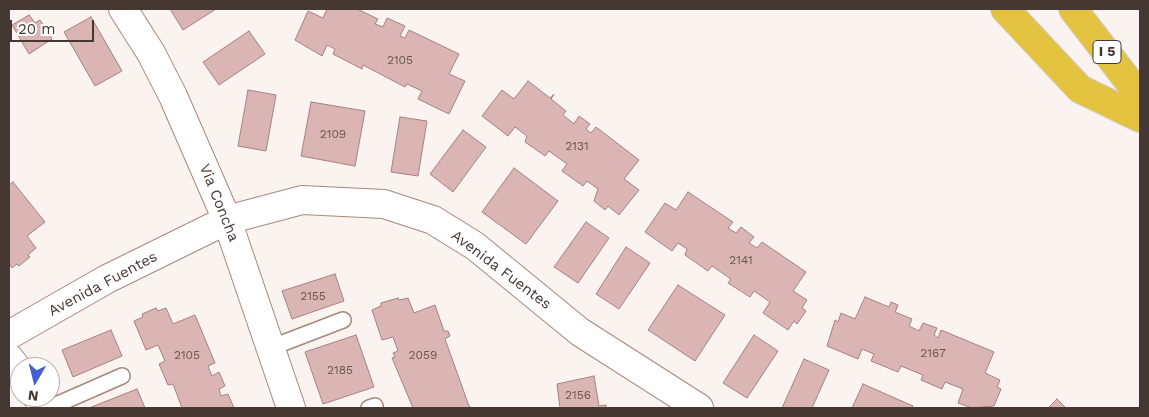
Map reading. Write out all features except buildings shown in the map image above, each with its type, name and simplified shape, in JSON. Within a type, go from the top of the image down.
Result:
[{"type":"highway","points":[[1005,9],[1080,89],[1140,118]]},
{"type":"highway","name":"I 5","points":[[1073,9],[1140,96]]},
{"type":"street","name":"Via Concha","points":[[123,9],[151,53],[173,96],[228,220],[291,408]]},
{"type":"street","name":"Avenida Fuentes","points":[[9,335],[108,279],[228,220],[302,200],[384,204],[433,220],[475,246],[580,332],[699,408]]},
{"type":"lane","points":[[270,348],[343,320]]},
{"type":"lane","points":[[49,408],[122,376]]}]
